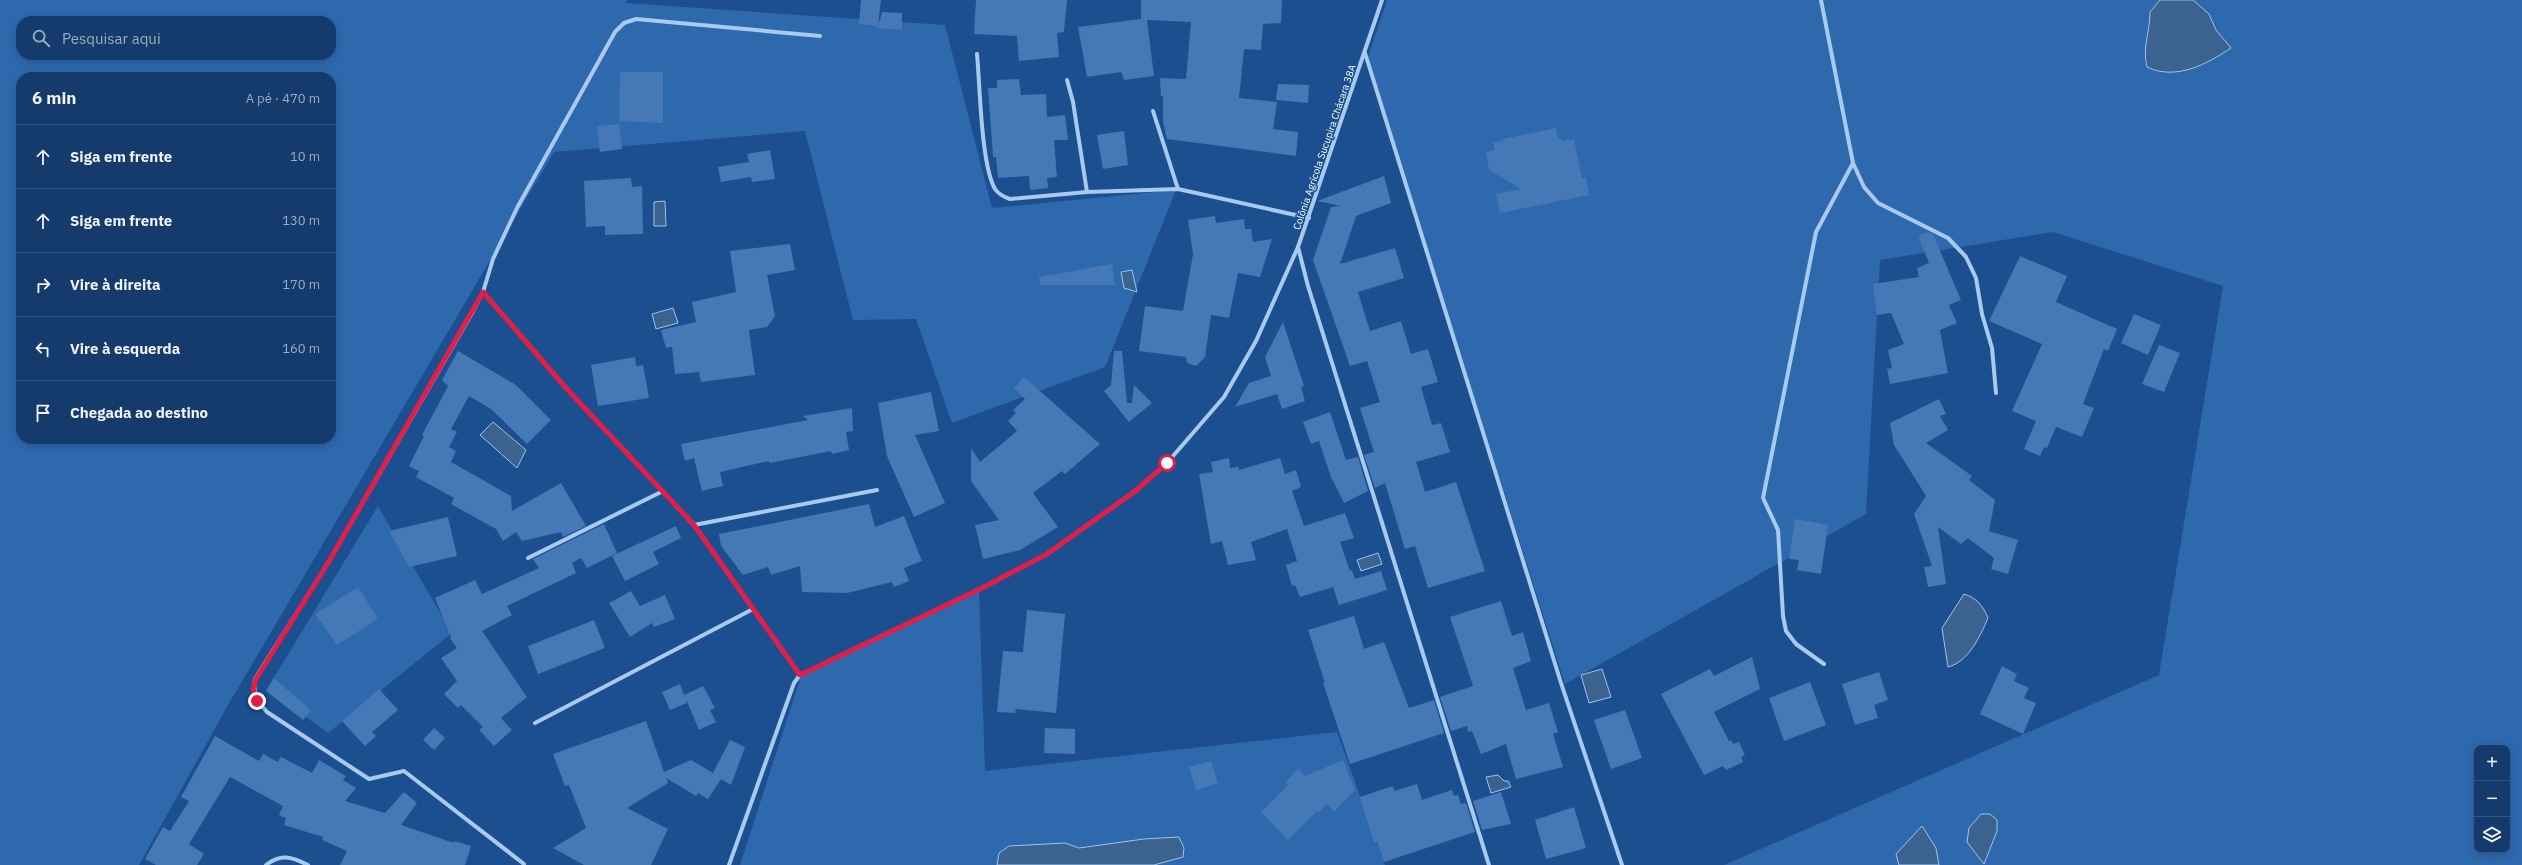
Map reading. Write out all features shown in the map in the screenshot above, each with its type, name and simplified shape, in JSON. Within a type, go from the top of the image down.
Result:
[{"type":"street","name":"Colônia Agrícola Sucupira Chácara 38A","points":[[800,675],[980,589],[1047,554],[1134,492],[1167,463],[1224,397],[1256,341],[1298,247],[1382,0]]},
{"type":"street","points":[[1821,0],[1853,163],[1864,187],[1878,203],[1948,238],[1966,257],[1976,278],[1982,314],[1992,348],[1996,393]]},
{"type":"street","points":[[524,864],[416,778],[404,771],[370,779],[267,712],[257,701],[253,689],[256,679],[328,563],[483,292],[493,258],[517,208],[616,32],[624,23],[636,19],[820,36]]},
{"type":"street","points":[[1364,53],[1561,683],[1622,865]]},
{"type":"street","points":[[977,54],[985,148],[994,187],[998,193],[1010,199],[1087,192],[1178,189],[1309,218]]},
{"type":"street","points":[[1067,80],[1073,102],[1087,192]]},
{"type":"street","points":[[1153,111],[1178,189]]},
{"type":"street","points":[[1824,664],[1796,644],[1786,631],[1783,616],[1778,530],[1763,498],[1816,232],[1853,163]]},
{"type":"street","points":[[1298,247],[1310,293],[1489,865]]},
{"type":"street","points":[[483,292],[566,388],[663,490],[694,525],[800,675],[794,683],[730,865]]},
{"type":"street","points":[[528,558],[663,490]]},
{"type":"street","points":[[694,525],[877,490]]},
{"type":"street","points":[[535,723],[753,609]]},
{"type":"street","points":[[266,865],[284,856],[294,858],[308,865]]},
{"type":"shaded area","points":[[0,0],[627,0],[626,3],[945,25],[992,208],[1176,190],[1105,367],[952,423],[916,319],[853,320],[805,131],[554,152],[228,705],[139,865],[0,865]]},
{"type":"shaded area","points":[[1387,0],[2522,0],[2522,865],[1724,865],[2159,675],[2223,286],[2053,232],[1880,260],[1866,514],[1565,684],[1367,60]]},
{"type":"shaded area","points":[[2160,0],[2193,0],[2209,14],[2216,30],[2231,48],[2212,60],[2191,69],[2169,72],[2158,71],[2147,67],[2145,53],[2150,12]]},
{"type":"shaded area","points":[[665,201],[666,226],[654,226],[654,202]]},
{"type":"shaded area","points":[[1132,270],[1137,292],[1124,288],[1121,272]]},
{"type":"shaded area","points":[[673,308],[678,323],[656,329],[652,314]]},
{"type":"shaded area","points":[[493,422],[526,450],[517,468],[480,435]]},
{"type":"shaded area","points":[[378,506],[452,633],[328,733],[267,689]]},
{"type":"shaded area","points":[[1378,553],[1382,564],[1361,571],[1357,560]]},
{"type":"shaded area","points":[[979,591],[985,771],[1337,732],[1385,865],[740,865],[801,676]]},
{"type":"shaded area","points":[[1964,594],[1973,598],[1979,603],[1988,618],[1972,648],[1962,660],[1948,667],[1942,628]]},
{"type":"shaded area","points":[[1602,669],[1611,697],[1589,703],[1581,675]]},
{"type":"shaded area","points":[[1498,775],[1504,781],[1508,781],[1511,787],[1491,793],[1486,777]]},
{"type":"shaded area","points":[[1981,814],[1990,814],[1997,820],[1997,831],[1984,864],[1967,842],[1969,828]]},
{"type":"shaded area","points":[[1922,826],[1936,848],[1939,865],[1899,865],[1896,854]]},
{"type":"shaded area","points":[[1179,837],[1184,848],[1183,857],[1154,865],[997,865],[999,853],[1009,846],[1065,843],[1079,848],[1144,839]]},
{"type":"building","points":[[861,0],[881,0],[878,26],[859,24]]},
{"type":"building","points":[[976,0],[1067,0],[1064,32],[1057,33],[1059,57],[1019,61],[1017,36],[974,34]]},
{"type":"building","points":[[1141,0],[1282,0],[1281,23],[1263,24],[1261,50],[1244,49],[1239,98],[1277,102],[1273,129],[1298,132],[1296,156],[1167,139],[1163,121],[1163,96],[1161,96],[1160,78],[1186,79],[1191,22],[1147,20],[1154,76],[1124,80],[1121,72],[1087,77],[1078,27],[1141,19]]},
{"type":"building","points":[[882,12],[902,13],[902,30],[878,28]]},
{"type":"building","points":[[620,72],[663,72],[663,123],[619,121]]},
{"type":"building","points":[[1019,79],[1021,95],[1046,94],[1047,117],[1065,115],[1068,140],[1054,140],[1057,177],[1047,178],[1048,188],[1030,190],[1029,176],[998,178],[996,157],[993,157],[988,88],[997,88],[997,80]]},
{"type":"building","points":[[1278,84],[1309,85],[1308,103],[1276,100]]},
{"type":"building","points":[[619,124],[622,149],[600,152],[597,126]]},
{"type":"building","points":[[1556,128],[1558,139],[1561,139],[1562,141],[1574,139],[1582,178],[1586,178],[1589,195],[1500,213],[1496,194],[1521,189],[1489,170],[1486,152],[1495,150],[1493,143],[1503,141],[1503,139]]},
{"type":"building","points":[[1124,131],[1128,165],[1103,169],[1097,135]]},
{"type":"building","points":[[770,150],[775,179],[752,182],[751,177],[721,182],[718,167],[749,162],[747,154]]},
{"type":"building","points":[[1384,176],[1391,203],[1356,216],[1340,264],[1395,248],[1404,278],[1358,292],[1370,331],[1401,321],[1411,354],[1428,349],[1438,382],[1421,387],[1432,425],[1441,423],[1450,452],[1416,462],[1425,492],[1456,482],[1485,571],[1428,588],[1415,546],[1405,549],[1385,483],[1375,488],[1364,455],[1374,452],[1360,408],[1380,402],[1367,361],[1350,366],[1313,260],[1331,207],[1341,206],[1317,201]]},
{"type":"building","points":[[631,178],[632,187],[642,186],[643,234],[605,235],[605,226],[586,227],[584,181]]},
{"type":"building","points":[[1215,216],[1216,223],[1244,219],[1245,229],[1251,229],[1253,242],[1272,239],[1260,277],[1238,273],[1229,318],[1211,315],[1205,357],[1196,366],[1187,363],[1186,357],[1139,351],[1145,306],[1183,311],[1193,254],[1188,220]]},
{"type":"building","points":[[1928,232],[1933,234],[1961,300],[1949,305],[1957,323],[1940,330],[1948,373],[1890,384],[1887,369],[1892,368],[1888,350],[1904,344],[1891,313],[1877,315],[1873,284],[1919,277],[1917,268],[1929,263],[1918,236]]},
{"type":"building","points":[[790,244],[795,270],[767,275],[775,316],[767,327],[749,330],[755,375],[701,382],[699,372],[675,374],[672,347],[666,348],[661,330],[696,322],[692,302],[736,292],[730,251]]},
{"type":"building","points":[[2020,256],[2067,276],[2056,302],[2117,329],[2108,351],[2104,349],[2083,404],[2094,408],[2082,437],[2056,427],[2047,448],[2044,447],[2040,456],[2024,449],[2036,421],[2012,411],[2042,344],[1989,321]]},
{"type":"building","points":[[1112,264],[1115,285],[1040,285],[1039,277]]},
{"type":"building","points":[[2134,314],[2161,325],[2148,355],[2121,343]]},
{"type":"building","points":[[1283,322],[1304,386],[1301,387],[1305,401],[1282,409],[1277,394],[1235,407],[1249,383],[1271,376],[1265,357]]},
{"type":"building","points":[[2159,345],[2180,353],[2164,392],[2142,384]]},
{"type":"building","points":[[458,351],[516,385],[551,420],[527,444],[491,409],[469,396],[451,429],[457,432],[449,447],[456,451],[451,462],[511,496],[512,511],[561,483],[586,526],[563,537],[561,532],[522,541],[516,532],[503,541],[496,529],[451,504],[454,498],[416,477],[419,471],[409,466],[424,436],[422,435],[448,386],[442,380]]},
{"type":"building","points":[[1114,351],[1122,351],[1127,403],[1132,403],[1134,385],[1152,403],[1129,422],[1104,391],[1111,385]]},
{"type":"building","points":[[635,357],[636,366],[643,365],[649,398],[598,406],[591,365]]},
{"type":"building","points":[[1024,377],[1100,444],[1065,474],[1062,471],[1033,493],[1058,527],[1020,550],[983,559],[975,525],[999,520],[971,481],[971,448],[980,462],[1017,431],[1008,421],[1016,413],[1013,410],[1025,399],[1014,388]]},
{"type":"building","points":[[931,392],[939,431],[915,435],[945,503],[914,517],[887,456],[878,403]]},
{"type":"building","points":[[1939,399],[1946,414],[1940,416],[1948,430],[1926,443],[1972,476],[1969,480],[1995,500],[1989,531],[2018,540],[2008,574],[1991,569],[1994,558],[1968,538],[1961,544],[1938,527],[1946,584],[1928,587],[1924,567],[1932,566],[1914,514],[1926,496],[1894,445],[1890,423]]},
{"type":"building","points":[[852,408],[853,431],[846,432],[849,450],[832,454],[831,451],[770,463],[769,461],[720,472],[723,486],[702,491],[694,458],[685,461],[681,444],[808,420],[803,416]]},
{"type":"building","points":[[1330,412],[1346,460],[1358,457],[1368,491],[1344,503],[1331,477],[1319,441],[1311,444],[1303,422]]},
{"type":"building","points":[[1229,458],[1230,468],[1238,467],[1239,470],[1280,458],[1285,474],[1296,470],[1301,487],[1292,491],[1304,526],[1345,513],[1354,538],[1340,542],[1350,571],[1352,570],[1355,579],[1381,571],[1387,590],[1339,605],[1333,587],[1300,597],[1295,585],[1292,586],[1286,565],[1297,561],[1287,529],[1251,542],[1256,560],[1228,565],[1222,541],[1211,544],[1199,474],[1213,472],[1211,462]]},
{"type":"building","points":[[869,504],[875,527],[904,516],[922,561],[904,568],[909,581],[894,587],[892,582],[847,593],[802,592],[800,566],[771,575],[768,567],[743,575],[721,546],[719,534]]},
{"type":"building","points":[[448,517],[457,556],[409,567],[389,531]]},
{"type":"building","points":[[1795,519],[1828,525],[1821,574],[1797,570],[1799,560],[1789,559]]},
{"type":"building","points":[[604,524],[617,553],[587,568],[581,558],[572,563],[576,573],[507,606],[512,615],[482,631],[527,697],[501,718],[512,730],[494,746],[479,730],[483,727],[461,705],[458,708],[444,694],[457,681],[441,658],[457,648],[450,638],[451,637],[435,598],[475,580],[482,594],[539,568],[533,559]]},
{"type":"building","points":[[676,526],[681,538],[653,552],[659,564],[625,581],[612,556]]},
{"type":"building","points":[[358,587],[378,619],[337,645],[315,614]]},
{"type":"building","points":[[631,591],[640,606],[665,595],[675,619],[654,627],[652,623],[630,637],[609,603]]},
{"type":"building","points":[[1501,601],[1512,636],[1523,632],[1531,661],[1513,668],[1526,710],[1549,703],[1558,732],[1553,734],[1563,767],[1516,779],[1506,744],[1481,754],[1472,731],[1468,732],[1467,726],[1451,731],[1440,697],[1473,686],[1450,617]]},
{"type":"building","points":[[1027,610],[1065,614],[1056,713],[1016,709],[1015,713],[997,712],[1003,651],[1023,652]]},
{"type":"building","points":[[1354,616],[1364,649],[1384,642],[1409,708],[1434,700],[1444,733],[1350,764],[1323,683],[1325,683],[1308,630]]},
{"type":"building","points":[[594,620],[605,648],[538,674],[528,646]]},
{"type":"building","points":[[1752,657],[1760,689],[1714,712],[1729,741],[1731,740],[1733,744],[1739,742],[1745,755],[1741,757],[1743,762],[1726,770],[1723,766],[1704,775],[1661,694],[1710,669],[1714,676]]},
{"type":"building","points":[[2002,666],[2017,674],[2014,681],[2029,688],[2024,698],[2036,703],[2023,734],[1980,714]]},
{"type":"building","points":[[1879,672],[1888,700],[1874,705],[1878,718],[1855,725],[1842,684]]},
{"type":"building","points":[[274,678],[311,710],[303,720],[266,691]]},
{"type":"building","points":[[1810,682],[1826,725],[1784,741],[1769,698]]},
{"type":"building","points":[[680,684],[684,695],[703,686],[715,708],[710,710],[716,722],[699,730],[686,699],[687,703],[670,710],[662,692]]},
{"type":"building","points":[[379,689],[398,710],[372,732],[376,736],[365,746],[342,721]]},
{"type":"building","points":[[1625,710],[1642,758],[1611,769],[1594,720]]},
{"type":"building","points":[[646,721],[664,772],[691,760],[713,773],[730,740],[745,747],[731,785],[721,779],[708,799],[698,793],[696,796],[666,778],[668,783],[627,808],[668,829],[651,865],[584,865],[553,848],[586,828],[569,785],[565,786],[553,754]]},
{"type":"building","points":[[434,728],[445,738],[434,750],[423,740]]},
{"type":"building","points":[[1045,728],[1075,729],[1075,754],[1044,753]]},
{"type":"building","points":[[215,736],[259,761],[263,754],[278,762],[281,757],[312,773],[319,760],[346,776],[343,780],[356,788],[345,801],[385,813],[404,792],[417,803],[401,825],[454,843],[455,841],[471,846],[465,865],[340,865],[347,851],[322,840],[323,837],[284,825],[286,818],[279,815],[283,806],[230,777],[189,844],[204,854],[197,865],[156,865],[145,859],[163,827],[170,831],[189,801],[181,797]]},
{"type":"building","points":[[1343,760],[1355,790],[1334,812],[1327,804],[1318,813],[1317,811],[1288,840],[1261,812],[1288,785],[1286,782],[1298,769],[1305,776]]},
{"type":"building","points":[[1211,761],[1218,783],[1196,790],[1189,767]]},
{"type":"building","points":[[1417,784],[1422,800],[1452,790],[1454,796],[1458,795],[1461,804],[1466,803],[1475,832],[1384,862],[1377,842],[1374,843],[1360,797],[1393,786],[1394,791]]},
{"type":"building","points":[[1501,792],[1511,824],[1482,830],[1473,801]]},
{"type":"building","points":[[1574,807],[1586,848],[1546,859],[1535,820]]},
{"type":"route","points":[[257,701],[253,689],[256,679],[328,563],[483,292],[566,388],[628,455],[663,490],[694,525],[800,675],[804,671],[980,589],[1047,554],[1134,492],[1167,463]]}]
